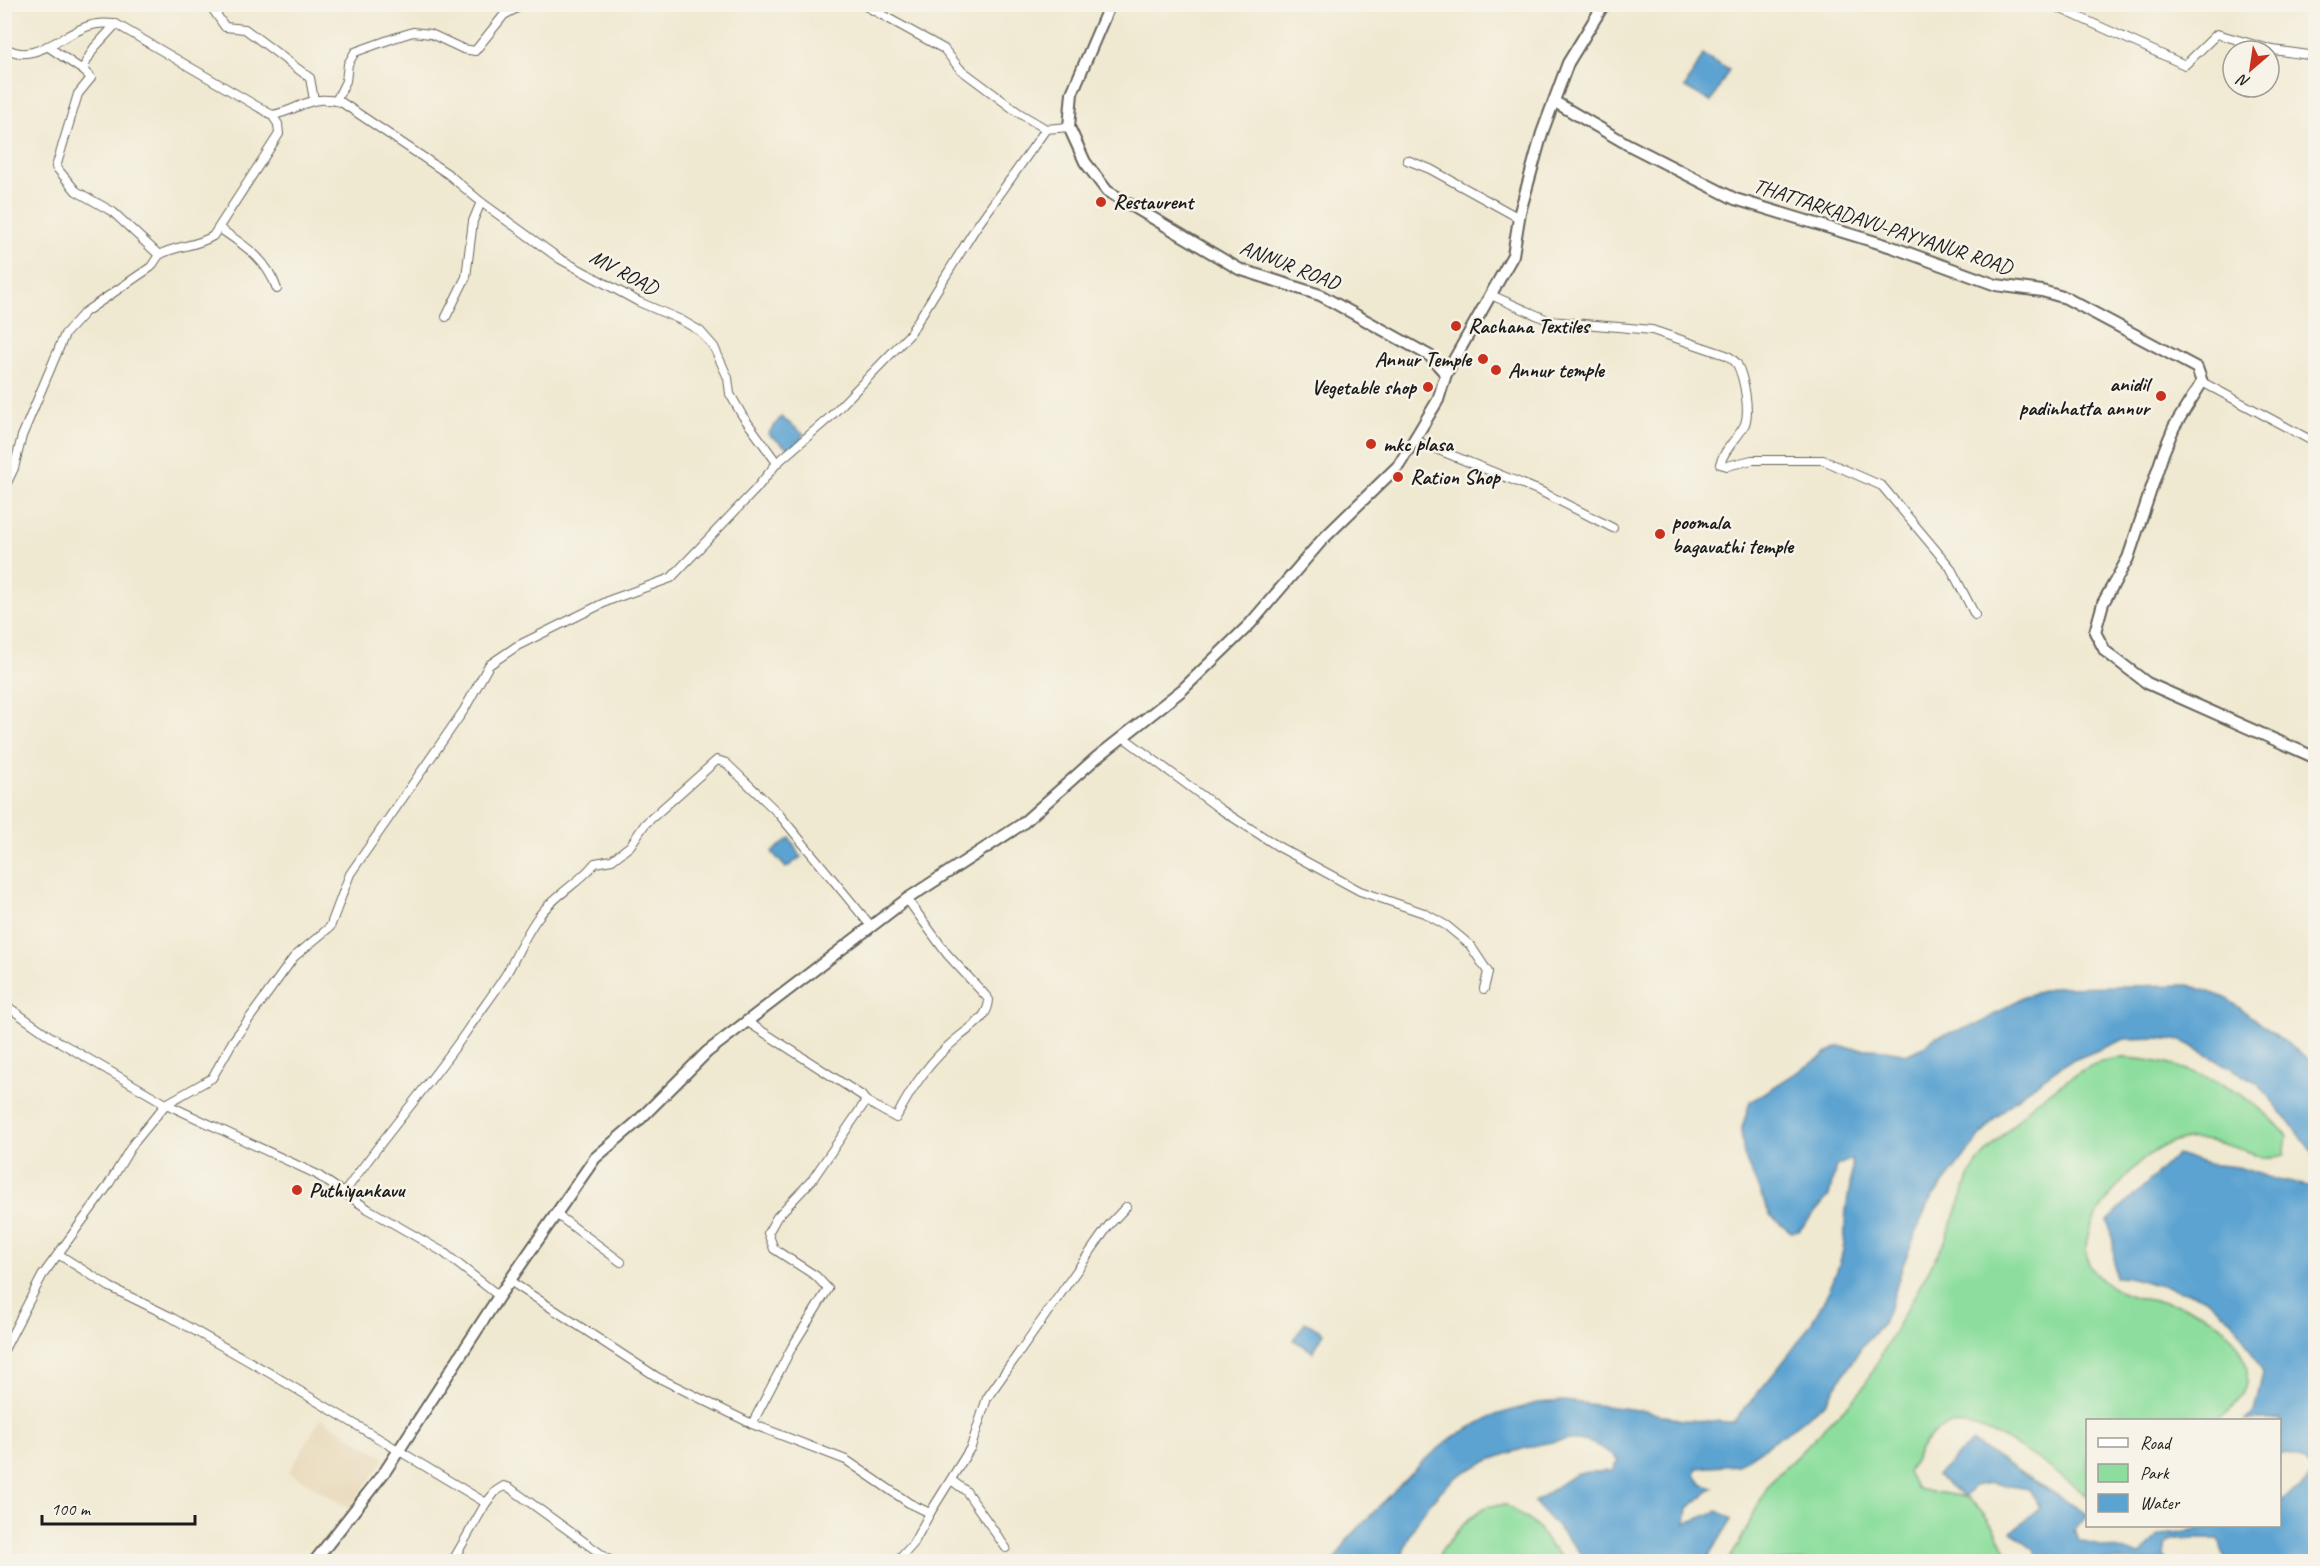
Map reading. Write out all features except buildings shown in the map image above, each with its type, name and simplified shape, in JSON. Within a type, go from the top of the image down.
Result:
[{"type":"main road","name":"ANNUR ROAD","points":[[1110,4],[1072,93],[1069,127],[1084,162],[1107,191],[1239,269],[1320,295],[1382,328],[1430,356],[1446,374]]},
{"type":"main road","points":[[314,1562],[400,1449],[499,1296],[595,1158],[637,1122],[706,1052],[907,899],[1022,824],[1123,737],[1182,690],[1250,624],[1322,540],[1399,465],[1438,400],[1446,374],[1513,255],[1519,218],[1542,133],[1568,63],[1606,4]]},
{"type":"main road","name":"THATTARKADAVU-PAYYANUR ROAD","points":[[1555,102],[1627,144],[1735,199],[1892,247],[1995,285],[2042,291],[2066,298],[2197,368],[2202,382]]},
{"type":"main road","points":[[2202,382],[2174,427],[2128,558],[2103,603],[2095,632],[2105,651],[2147,683],[2316,758]]},
{"type":"street","points":[[862,4],[945,49],[960,69],[1019,113],[1046,129],[1069,127]]},
{"type":"street","points":[[2050,4],[2185,65],[2217,34],[2273,50],[2316,56]]},
{"type":"street","points":[[272,115],[314,100],[323,98],[336,100],[346,81],[348,64],[355,52],[414,32],[431,33],[463,49],[475,51],[504,15],[517,8]]},
{"type":"street","points":[[214,11],[225,27],[245,29],[310,78],[314,100]]},
{"type":"street","points":[[4,46],[10,51],[23,54],[96,24],[116,24],[272,115],[278,124],[279,134],[213,236],[202,243],[171,248],[159,255],[152,267],[85,312],[65,334],[22,436],[14,468],[4,489]]},
{"type":"street","points":[[84,71],[94,48],[116,24]]},
{"type":"street","points":[[47,46],[91,78],[78,94],[56,167],[76,191],[113,212],[159,255]]},
{"type":"street","name":"MV ROAD","points":[[336,100],[439,168],[481,202],[560,259],[639,302],[681,320],[700,332],[714,347],[728,378],[730,394],[742,415],[777,463]]},
{"type":"street","points":[[4,1350],[42,1276],[107,1186],[133,1144],[166,1104],[212,1078],[233,1041],[294,957],[330,927],[350,874],[464,710],[489,665],[517,646],[610,600],[671,578],[756,489],[777,463],[822,425],[909,334],[975,229],[1046,129]]},
{"type":"street","points":[[1407,160],[1519,218]]},
{"type":"street","points":[[446,317],[462,291],[466,277],[472,221],[481,202]]},
{"type":"street","points":[[219,228],[263,262],[270,271],[277,289]]},
{"type":"street","points":[[1491,295],[1550,321],[1567,324],[1608,324],[1652,330],[1726,355],[1736,363],[1739,369],[1743,385],[1746,421],[1740,434],[1728,445],[1720,464],[1727,466],[1752,460],[1823,460],[1882,486],[1950,567],[1975,615]]},
{"type":"street","points":[[2202,382],[2316,443]]},
{"type":"street","points":[[1414,440],[1540,491],[1613,528]]},
{"type":"street","points":[[1123,737],[1220,809],[1279,847],[1360,891],[1424,913],[1447,926],[1470,945],[1488,972],[1484,989]]},
{"type":"street","points":[[344,1193],[380,1142],[423,1093],[505,976],[537,917],[553,900],[583,880],[595,863],[612,860],[630,846],[645,824],[717,760],[726,763],[778,813],[871,926]]},
{"type":"street","points":[[746,1021],[861,1095],[866,1101],[896,1118],[921,1074],[940,1053],[980,1021],[989,1006],[989,1000],[985,994],[934,938],[907,899]]},
{"type":"street","points":[[4,1004],[59,1042],[166,1104],[316,1174],[443,1252],[499,1296]]},
{"type":"street","points":[[752,1424],[792,1347],[828,1289],[816,1276],[774,1249],[768,1233],[777,1217],[812,1180],[866,1101]]},
{"type":"street","points":[[897,1562],[913,1544],[971,1447],[987,1398],[1109,1225],[1126,1207]]},
{"type":"street","points":[[556,1214],[621,1262]]},
{"type":"street","points":[[58,1254],[110,1287],[216,1342],[400,1449],[486,1503]]},
{"type":"street","points":[[510,1281],[657,1377],[752,1424],[846,1460],[909,1503],[930,1513]]},
{"type":"street","points":[[951,1480],[966,1491],[1006,1548]]},
{"type":"street","points":[[452,1562],[486,1503],[496,1491],[504,1486],[510,1488],[612,1562]]},
{"type":"shaded area","points":[[321,1418],[385,1458],[349,1509],[289,1472]]},
{"type":"green space","points":[[2117,1058],[2140,1059],[2187,1070],[2232,1090],[2271,1119],[2287,1136],[2284,1155],[2271,1158],[2205,1140],[2178,1141],[2158,1149],[2139,1163],[2109,1197],[2090,1229],[2086,1243],[2091,1269],[2101,1280],[2135,1297],[2178,1305],[2202,1313],[2219,1324],[2233,1338],[2243,1356],[2247,1375],[2245,1391],[2237,1403],[2218,1419],[2086,1419],[2086,1495],[2038,1459],[1996,1435],[1976,1427],[1957,1425],[1941,1428],[1935,1432],[1922,1447],[1908,1472],[1917,1489],[1963,1497],[1978,1507],[1992,1524],[2009,1561],[1728,1561],[1770,1483],[1861,1391],[1946,1239],[1970,1175],[1981,1158],[2034,1103],[2081,1071],[2097,1063]]},
{"type":"green space","points":[[1494,1505],[1506,1505],[1538,1527],[1548,1544],[1567,1561],[1436,1561],[1451,1539],[1480,1510]]},
{"type":"water","points":[[1703,55],[1729,70],[1711,102],[1685,87]]},
{"type":"water","points":[[781,417],[804,434],[792,451],[768,434]]},
{"type":"water","points":[[790,838],[801,857],[786,868],[772,852]]},
{"type":"water","points":[[2189,985],[2226,998],[2315,1064],[2315,1154],[2258,1083],[2182,1041],[2160,1038],[2125,1039],[2064,1064],[2024,1092],[1994,1119],[1928,1203],[1882,1325],[1862,1346],[1826,1402],[1785,1434],[1738,1465],[1697,1468],[1695,1474],[1701,1484],[1713,1488],[1688,1508],[1686,1523],[1718,1511],[1732,1519],[1706,1561],[1588,1561],[1534,1502],[1577,1473],[1612,1471],[1618,1461],[1598,1446],[1573,1440],[1526,1448],[1489,1460],[1459,1476],[1440,1492],[1418,1520],[1401,1561],[1334,1561],[1348,1539],[1421,1463],[1453,1437],[1492,1416],[1537,1403],[1564,1401],[1646,1411],[1682,1420],[1733,1422],[1798,1342],[1825,1298],[1836,1274],[1843,1250],[1852,1171],[1852,1159],[1836,1166],[1829,1196],[1799,1231],[1791,1232],[1770,1215],[1744,1156],[1741,1131],[1750,1102],[1837,1047],[1908,1054],[1923,1047],[1936,1037],[1979,1024],[2024,996],[2057,987]]},
{"type":"water","points":[[2177,1154],[2207,1164],[2238,1167],[2277,1180],[2315,1187],[2315,1553],[2307,1561],[2226,1561],[2219,1539],[2176,1539],[2166,1543],[2164,1556],[2167,1561],[2036,1561],[2035,1550],[2012,1532],[2040,1507],[2029,1489],[1992,1483],[1974,1486],[1965,1497],[1937,1476],[1972,1442],[2086,1513],[2086,1518],[2074,1530],[2078,1541],[2141,1555],[2157,1536],[2210,1527],[2281,1527],[2281,1500],[2299,1489],[2313,1473],[2299,1459],[2281,1454],[2281,1419],[2247,1419],[2253,1415],[2263,1373],[2235,1323],[2204,1297],[2132,1278],[2115,1277],[2113,1241],[2108,1221]]},
{"type":"water","points":[[1305,1322],[1324,1333],[1313,1352],[1294,1340]]},
{"type":"place","name":"Restaurent","points":[[1101,202]]},
{"type":"place","name":"Rachana Textiles","points":[[1456,326]]},
{"type":"place","name":"Annur Temple","points":[[1483,359]]},
{"type":"place","name":"Annur temple","points":[[1496,370]]},
{"type":"place","name":"Vegetable shop","points":[[1428,387]]},
{"type":"place","name":"anidil padinhatta annur","points":[[2161,396]]},
{"type":"place","name":"mkc plasa","points":[[1371,444]]},
{"type":"place","name":"Ration Shop","points":[[1398,477]]},
{"type":"place","name":"poomala bagavathi temple","points":[[1660,534]]},
{"type":"place","name":"Puthiyankavu","points":[[297,1190]]}]
